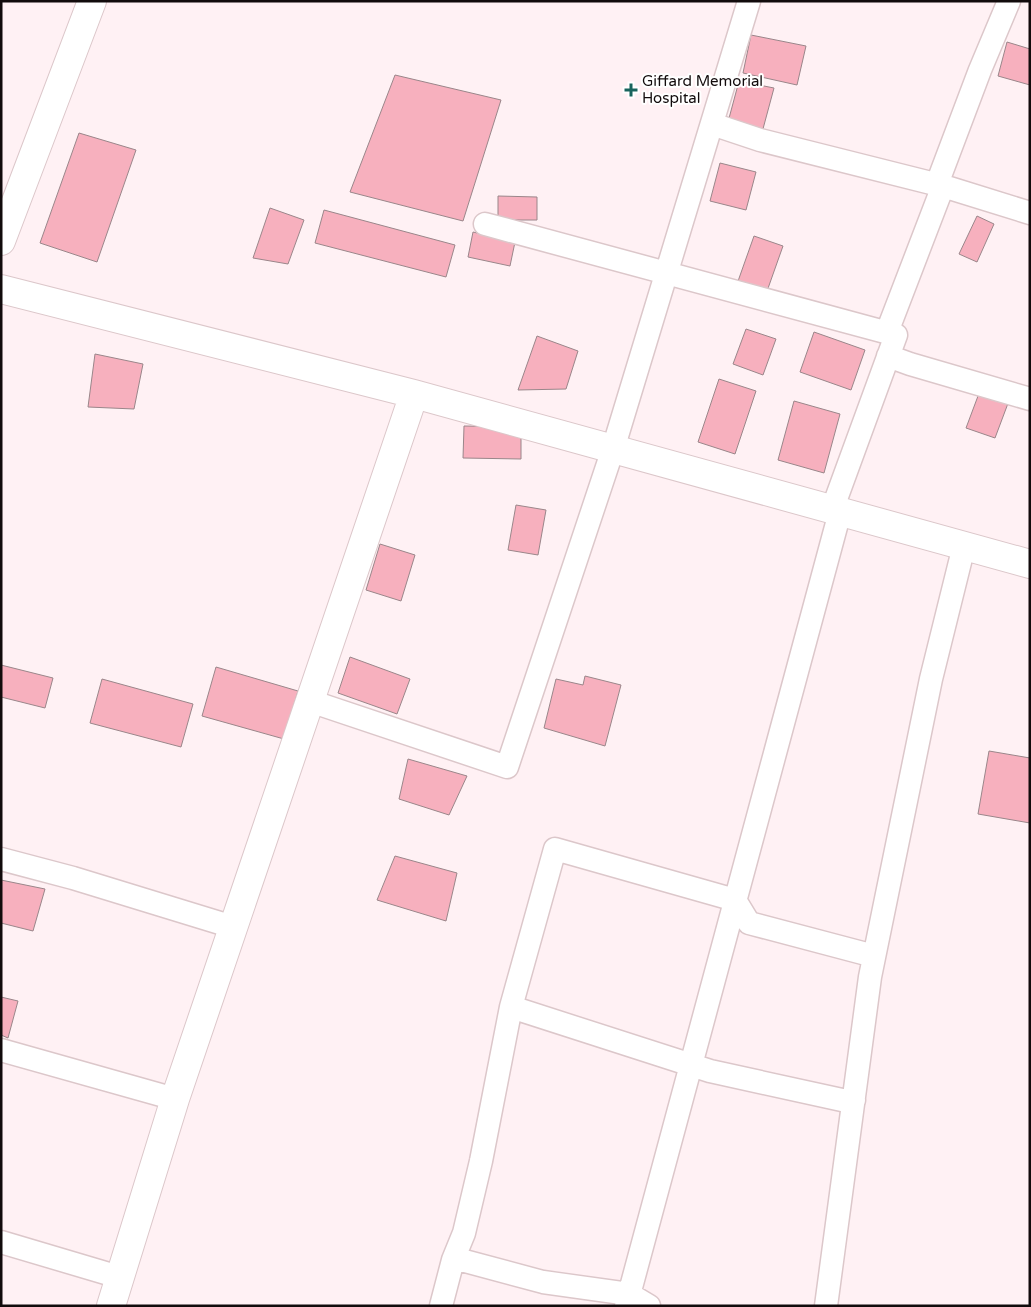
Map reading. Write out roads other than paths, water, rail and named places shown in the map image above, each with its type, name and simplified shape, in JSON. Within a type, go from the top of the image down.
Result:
[{"type":"street","points":[[1,241],[92,1]]},
{"type":"street","points":[[310,701],[507,767],[613,449],[749,1]]},
{"type":"street","points":[[887,332],[980,70],[1009,1]]},
{"type":"street","points":[[712,124],[760,140],[940,185],[1030,213]]},
{"type":"street","points":[[484,224],[896,335],[836,511],[735,900],[627,1300]]},
{"type":"street","points":[[1,290],[414,394],[1030,564]]},
{"type":"street","points":[[888,356],[1030,399]]},
{"type":"street","points":[[110,1306],[175,1099],[414,394]]},
{"type":"street","points":[[826,1306],[874,956],[931,679],[964,546]]},
{"type":"street","points":[[441,1306],[452,1260],[464,1233],[481,1161],[511,1007],[555,849],[735,900],[749,923],[874,956]]},
{"type":"street","points":[[1,859],[73,878],[233,927]]},
{"type":"street","points":[[511,1007],[710,1071],[842,1100],[854,1100]]},
{"type":"street","points":[[1,1050],[175,1099]]},
{"type":"street","points":[[1,1242],[119,1277]]},
{"type":"street","points":[[452,1260],[461,1260],[543,1282],[649,1306]]},
{"type":"place","name":"Giffard Memorial Hospital","points":[[631,90]]}]
